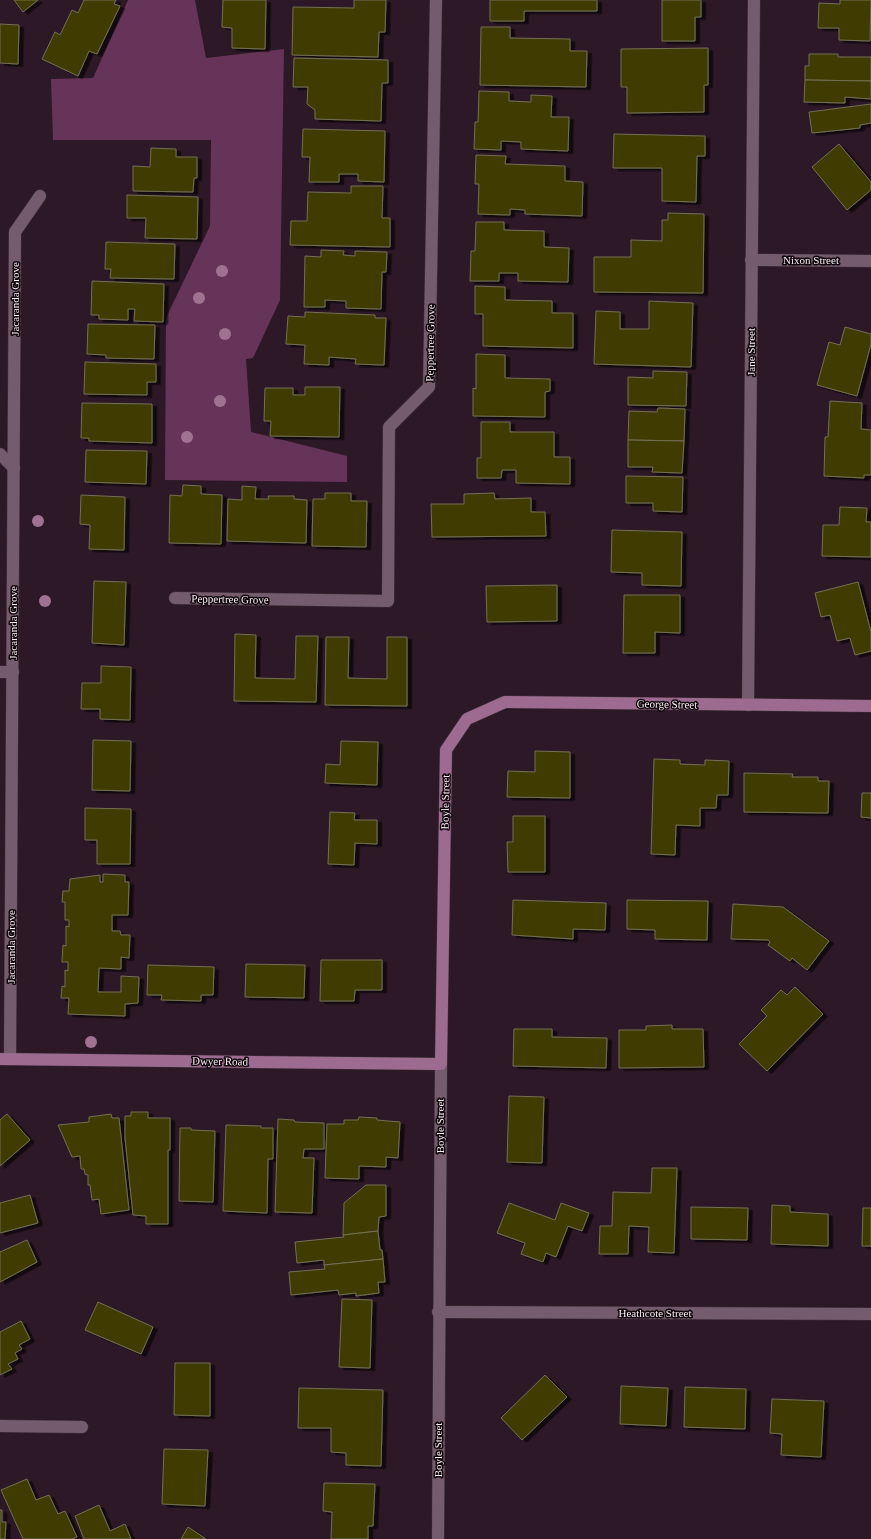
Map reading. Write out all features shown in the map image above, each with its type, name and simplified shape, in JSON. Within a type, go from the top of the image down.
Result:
[{"type":"street","name":"Peppertree Grove","points":[[175,598],[388,600],[389,427],[429,387],[436,0]]},
{"type":"street","name":"Jane Street","points":[[748,705],[754,0]]},
{"type":"street","name":"Jacaranda Grove","points":[[5,1059],[13,672],[15,232],[40,196]]},
{"type":"street","name":"Nixon Street","points":[[751,260],[871,261]]},
{"type":"street","points":[[0,454],[14,468]]},
{"type":"street","points":[[0,672],[13,672]]},
{"type":"street","name":"George Street","points":[[467,719],[504,702],[871,706]]},
{"type":"street","name":"Boyle Street","points":[[438,1539],[438,1312],[446,750],[467,719]]},
{"type":"street","name":"Dwyer Road","points":[[5,1059],[441,1064]]},
{"type":"street","name":"Heathcote Street","points":[[438,1312],[871,1314]]},
{"type":"street","points":[[0,1426],[82,1427]]},
{"type":"shaded area","points":[[128,0],[195,0],[206,58],[284,49],[280,300],[253,358],[246,359],[251,432],[347,456],[347,482],[165,480],[166,318],[210,226],[211,140],[53,140],[51,79],[93,78]]},
{"type":"building","points":[[14,0],[38,0],[23,12]]},
{"type":"building","points":[[84,0],[116,0],[114,4],[120,6],[97,54],[89,51],[78,76],[42,59],[55,32],[60,35],[72,10],[78,13]]},
{"type":"building","points":[[223,0],[266,0],[265,49],[232,48],[232,28],[222,27]]},
{"type":"building","points":[[354,0],[386,0],[385,32],[379,32],[378,57],[292,55],[293,7],[354,8]]},
{"type":"building","points":[[490,0],[597,0],[597,11],[524,11],[524,21],[490,21]]},
{"type":"building","points":[[662,0],[701,0],[701,17],[695,17],[695,41],[662,41]]},
{"type":"building","points":[[840,0],[871,0],[870,41],[839,40],[839,28],[818,28],[819,3],[840,4]]},
{"type":"building","points":[[0,24],[19,25],[18,64],[0,63]]},
{"type":"building","points":[[481,27],[510,27],[510,38],[570,39],[570,51],[587,51],[586,87],[480,85]]},
{"type":"building","points":[[708,48],[708,85],[704,85],[704,112],[627,113],[627,87],[621,87],[621,49]]},
{"type":"building","points":[[809,54],[838,54],[838,57],[871,57],[871,81],[805,80],[805,66],[809,66]]},
{"type":"building","points":[[294,58],[388,60],[388,83],[382,83],[381,121],[315,119],[315,110],[307,104],[308,87],[293,87]]},
{"type":"building","points":[[805,80],[871,81],[871,99],[845,97],[845,103],[804,102]]},
{"type":"building","points":[[479,91],[509,92],[509,101],[531,102],[531,95],[552,96],[551,117],[569,117],[568,151],[521,149],[521,142],[501,141],[501,150],[474,149],[475,122],[478,122]]},
{"type":"building","points":[[871,104],[871,123],[860,125],[860,128],[812,133],[809,112]]},
{"type":"building","points":[[303,129],[385,131],[384,182],[358,181],[358,174],[339,174],[339,182],[309,182],[310,157],[302,157]]},
{"type":"building","points":[[614,134],[705,136],[705,156],[697,156],[696,202],[662,201],[662,168],[613,168]]},
{"type":"building","points":[[839,144],[871,182],[871,190],[847,210],[812,167]]},
{"type":"building","points":[[151,148],[176,149],[176,157],[197,157],[197,178],[194,178],[193,192],[133,191],[133,166],[150,167]]},
{"type":"building","points":[[476,155],[506,156],[505,164],[565,166],[565,181],[583,182],[582,216],[525,214],[525,210],[510,209],[510,215],[478,214],[479,184],[475,184]]},
{"type":"building","points":[[351,186],[383,186],[382,218],[390,218],[390,247],[290,245],[291,221],[307,221],[308,192],[351,193]]},
{"type":"building","points":[[127,195],[198,197],[197,239],[145,238],[146,218],[127,218]]},
{"type":"building","points":[[668,213],[704,214],[703,293],[594,292],[594,257],[631,257],[631,240],[662,241],[662,220],[668,220]]},
{"type":"building","points":[[476,222],[504,222],[504,230],[544,231],[544,247],[569,248],[568,282],[518,281],[518,273],[499,273],[499,281],[470,281],[471,251],[475,251]]},
{"type":"building","points":[[106,242],[175,244],[174,279],[110,278],[111,269],[105,269]]},
{"type":"building","points":[[321,250],[344,251],[343,255],[355,256],[355,251],[387,252],[386,272],[382,272],[381,309],[346,308],[346,301],[325,300],[325,307],[304,307],[305,256],[321,257]]},
{"type":"building","points":[[92,281],[164,284],[163,322],[134,321],[135,309],[128,309],[128,320],[99,319],[99,315],[91,315]]},
{"type":"building","points":[[475,286],[505,287],[505,300],[552,301],[552,313],[573,313],[573,348],[483,346],[483,314],[475,314]]},
{"type":"building","points":[[649,301],[693,303],[691,367],[594,364],[596,311],[620,312],[620,329],[649,329]]},
{"type":"building","points":[[305,312],[375,315],[375,318],[386,318],[384,365],[355,364],[356,359],[329,357],[329,365],[304,364],[305,345],[286,344],[288,316],[305,317]]},
{"type":"building","points":[[88,324],[155,325],[154,359],[106,358],[106,355],[87,354]]},
{"type":"building","points":[[845,327],[871,334],[871,344],[857,396],[817,385],[829,342],[840,345]]},
{"type":"building","points":[[476,354],[505,355],[505,378],[550,379],[550,391],[545,392],[545,417],[473,416],[473,388],[476,389]]},
{"type":"building","points":[[85,362],[156,364],[156,382],[147,382],[147,395],[84,394]]},
{"type":"building","points":[[653,371],[687,372],[686,406],[628,405],[628,377],[653,378]]},
{"type":"building","points":[[305,387],[340,387],[339,437],[270,436],[271,421],[264,421],[265,388],[293,388],[293,395],[305,395]]},
{"type":"building","points":[[830,401],[862,403],[861,429],[871,430],[871,475],[864,475],[864,478],[824,476],[825,437],[828,437]]},
{"type":"building","points":[[82,403],[152,404],[152,443],[89,441],[89,438],[81,438]]},
{"type":"building","points":[[658,408],[685,409],[684,441],[628,440],[629,411],[657,412]]},
{"type":"building","points":[[481,422],[510,422],[510,432],[554,432],[554,457],[570,457],[570,484],[516,483],[516,470],[502,470],[501,478],[477,478],[477,458],[481,458]]},
{"type":"building","points":[[628,440],[684,441],[682,473],[652,472],[653,467],[628,467]]},
{"type":"building","points":[[86,450],[147,451],[146,484],[85,482]]},
{"type":"building","points":[[626,476],[683,477],[682,512],[653,511],[653,503],[626,503]]},
{"type":"building","points":[[183,485],[201,486],[201,494],[222,495],[221,544],[169,543],[170,495],[182,496]]},
{"type":"building","points":[[242,486],[256,487],[255,499],[269,499],[268,496],[294,496],[294,499],[307,500],[306,543],[227,541],[228,499],[242,500]]},
{"type":"building","points":[[325,493],[351,493],[351,501],[367,501],[366,547],[312,546],[313,499],[325,499]]},
{"type":"building","points":[[494,493],[495,499],[531,498],[531,512],[545,512],[546,536],[432,537],[431,504],[464,504],[464,494]]},
{"type":"building","points":[[81,495],[125,497],[124,550],[89,549],[90,525],[80,524]]},
{"type":"building","points":[[840,507],[867,508],[866,522],[871,522],[871,557],[822,556],[823,525],[839,525]]},
{"type":"building","points":[[612,530],[682,532],[681,586],[642,585],[642,573],[611,572]]},
{"type":"building","points":[[94,581],[126,582],[124,645],[92,643]]},
{"type":"building","points":[[858,582],[871,632],[871,651],[855,655],[850,638],[837,641],[830,615],[821,617],[815,593]]},
{"type":"building","points":[[557,585],[557,621],[487,622],[486,586]]},
{"type":"building","points":[[624,595],[680,595],[680,633],[655,632],[655,653],[623,653]]},
{"type":"building","points":[[235,634],[256,635],[255,678],[295,679],[296,636],[318,636],[316,702],[234,701]]},
{"type":"building","points":[[326,637],[349,637],[348,678],[387,679],[387,637],[407,637],[407,706],[325,705]]},
{"type":"building","points":[[101,666],[131,667],[130,720],[100,719],[100,709],[81,709],[82,683],[101,683]]},
{"type":"building","points":[[93,740],[131,741],[130,791],[92,790]]},
{"type":"building","points":[[341,741],[378,742],[377,785],[325,783],[326,764],[340,765]]},
{"type":"building","points":[[535,751],[570,752],[570,798],[507,797],[508,771],[535,772]]},
{"type":"building","points":[[654,759],[680,760],[680,764],[705,765],[705,760],[729,761],[728,795],[717,795],[716,808],[700,808],[700,826],[676,825],[675,855],[651,854]]},
{"type":"building","points":[[744,773],[793,774],[792,777],[818,777],[818,781],[829,781],[828,813],[744,812]]},
{"type":"building","points":[[862,793],[871,793],[871,818],[861,817]]},
{"type":"building","points":[[85,808],[131,809],[130,864],[97,864],[97,840],[85,840]]},
{"type":"building","points":[[330,812],[355,813],[354,820],[377,820],[377,844],[355,843],[354,865],[328,864]]},
{"type":"building","points":[[513,816],[545,816],[545,872],[508,872],[507,842],[513,842]]},
{"type":"building","points":[[103,874],[125,875],[125,882],[129,882],[128,915],[112,915],[112,931],[120,931],[121,935],[130,935],[129,958],[121,957],[121,969],[99,968],[98,992],[121,992],[121,976],[139,977],[138,1003],[125,1004],[125,1016],[68,1014],[69,998],[61,998],[62,986],[65,987],[65,970],[68,971],[68,962],[62,962],[63,945],[66,946],[66,926],[69,927],[69,920],[65,920],[65,902],[62,902],[63,891],[69,891],[70,879],[100,875],[100,882],[103,882]]},
{"type":"building","points":[[513,900],[606,903],[605,930],[573,929],[573,939],[512,935]]},
{"type":"building","points":[[627,900],[708,901],[707,940],[655,939],[655,930],[627,929]]},
{"type":"building","points":[[733,904],[783,907],[829,941],[807,970],[792,958],[790,961],[768,945],[770,942],[768,940],[731,939]]},
{"type":"building","points":[[321,960],[382,960],[382,990],[355,990],[354,1001],[320,1001]]},
{"type":"building","points":[[246,964],[305,965],[304,998],[245,997]]},
{"type":"building","points":[[148,965],[214,967],[213,995],[201,995],[201,1001],[161,1000],[162,995],[147,995]]},
{"type":"building","points":[[795,987],[823,1014],[767,1071],[739,1044],[767,1016],[761,1010],[781,990],[787,995]]},
{"type":"building","points":[[672,1025],[672,1029],[703,1029],[704,1067],[619,1068],[619,1030],[646,1030],[646,1026]]},
{"type":"building","points":[[514,1029],[552,1029],[552,1037],[607,1038],[606,1068],[513,1066]]},
{"type":"building","points":[[509,1096],[544,1097],[542,1163],[507,1162]]},
{"type":"building","points":[[131,1112],[148,1112],[148,1118],[170,1118],[170,1150],[168,1150],[168,1224],[146,1224],[146,1216],[133,1215],[125,1138],[125,1116],[131,1116]]},
{"type":"building","points":[[7,1114],[30,1140],[0,1166],[0,1120]]},
{"type":"building","points":[[111,1114],[112,1118],[119,1118],[129,1210],[101,1214],[99,1199],[92,1200],[90,1185],[88,1185],[88,1175],[85,1174],[84,1169],[81,1169],[80,1156],[72,1157],[58,1125],[89,1122],[89,1117]]},
{"type":"building","points":[[359,1117],[400,1122],[398,1158],[386,1157],[386,1167],[359,1166],[359,1179],[325,1178],[327,1124],[344,1124],[344,1120],[358,1120]]},
{"type":"building","points":[[278,1119],[294,1120],[295,1122],[324,1123],[324,1149],[304,1149],[303,1158],[314,1158],[312,1213],[275,1212]]},
{"type":"building","points":[[226,1125],[261,1126],[261,1128],[273,1128],[273,1159],[268,1159],[267,1213],[223,1211]]},
{"type":"building","points":[[180,1128],[215,1131],[213,1202],[179,1201]]},
{"type":"building","points":[[652,1168],[677,1168],[674,1253],[648,1252],[649,1227],[629,1226],[628,1254],[599,1254],[600,1226],[612,1226],[613,1192],[651,1193]]},
{"type":"building","points":[[366,1185],[386,1185],[386,1216],[379,1217],[378,1231],[343,1235],[344,1203]]},
{"type":"building","points":[[30,1195],[38,1223],[0,1233],[0,1203]]},
{"type":"building","points":[[509,1203],[555,1220],[561,1203],[589,1213],[582,1231],[568,1226],[556,1257],[546,1253],[543,1262],[521,1254],[525,1243],[497,1233]]},
{"type":"building","points":[[772,1205],[790,1206],[790,1212],[828,1214],[828,1246],[771,1244]]},
{"type":"building","points":[[691,1207],[748,1208],[747,1240],[691,1239]]},
{"type":"building","points":[[863,1208],[871,1208],[871,1246],[862,1246]]},
{"type":"building","points":[[378,1231],[380,1250],[382,1250],[383,1259],[324,1265],[324,1260],[297,1263],[295,1242],[344,1237],[343,1235]]},
{"type":"building","points":[[27,1240],[37,1262],[0,1282],[0,1252]]},
{"type":"building","points":[[383,1259],[385,1282],[378,1282],[379,1293],[356,1296],[356,1293],[339,1295],[338,1290],[291,1295],[289,1272],[325,1269],[324,1265]]},
{"type":"building","points":[[342,1299],[372,1300],[370,1368],[339,1367]]},
{"type":"building","points":[[98,1302],[153,1327],[141,1354],[85,1330]]},
{"type":"building","points":[[21,1321],[30,1339],[19,1345],[22,1349],[15,1353],[18,1359],[8,1364],[12,1369],[0,1375],[0,1332]]},
{"type":"building","points":[[175,1363],[210,1363],[210,1416],[174,1415]]},
{"type":"building","points":[[545,1375],[567,1397],[522,1440],[501,1418]]},
{"type":"building","points":[[621,1386],[668,1388],[666,1426],[620,1424]]},
{"type":"building","points":[[685,1387],[746,1389],[745,1429],[684,1427]]},
{"type":"building","points":[[299,1388],[383,1390],[381,1466],[346,1465],[346,1453],[331,1452],[331,1428],[298,1428]]},
{"type":"building","points":[[772,1399],[824,1401],[821,1457],[781,1455],[782,1434],[770,1433]]},
{"type":"building","points":[[164,1449],[208,1450],[205,1506],[162,1504]]},
{"type":"building","points":[[27,1479],[36,1500],[49,1495],[58,1514],[65,1511],[77,1537],[72,1539],[23,1539],[1,1490]]},
{"type":"building","points":[[324,1483],[375,1484],[373,1526],[368,1526],[368,1539],[331,1539],[332,1512],[323,1511]]},
{"type":"building","points":[[99,1505],[110,1531],[125,1524],[131,1539],[84,1539],[75,1516]]},
{"type":"building","points":[[0,1510],[2,1510],[2,1522],[6,1522],[5,1539],[0,1539]]},
{"type":"building","points":[[188,1527],[206,1539],[181,1539]]}]
